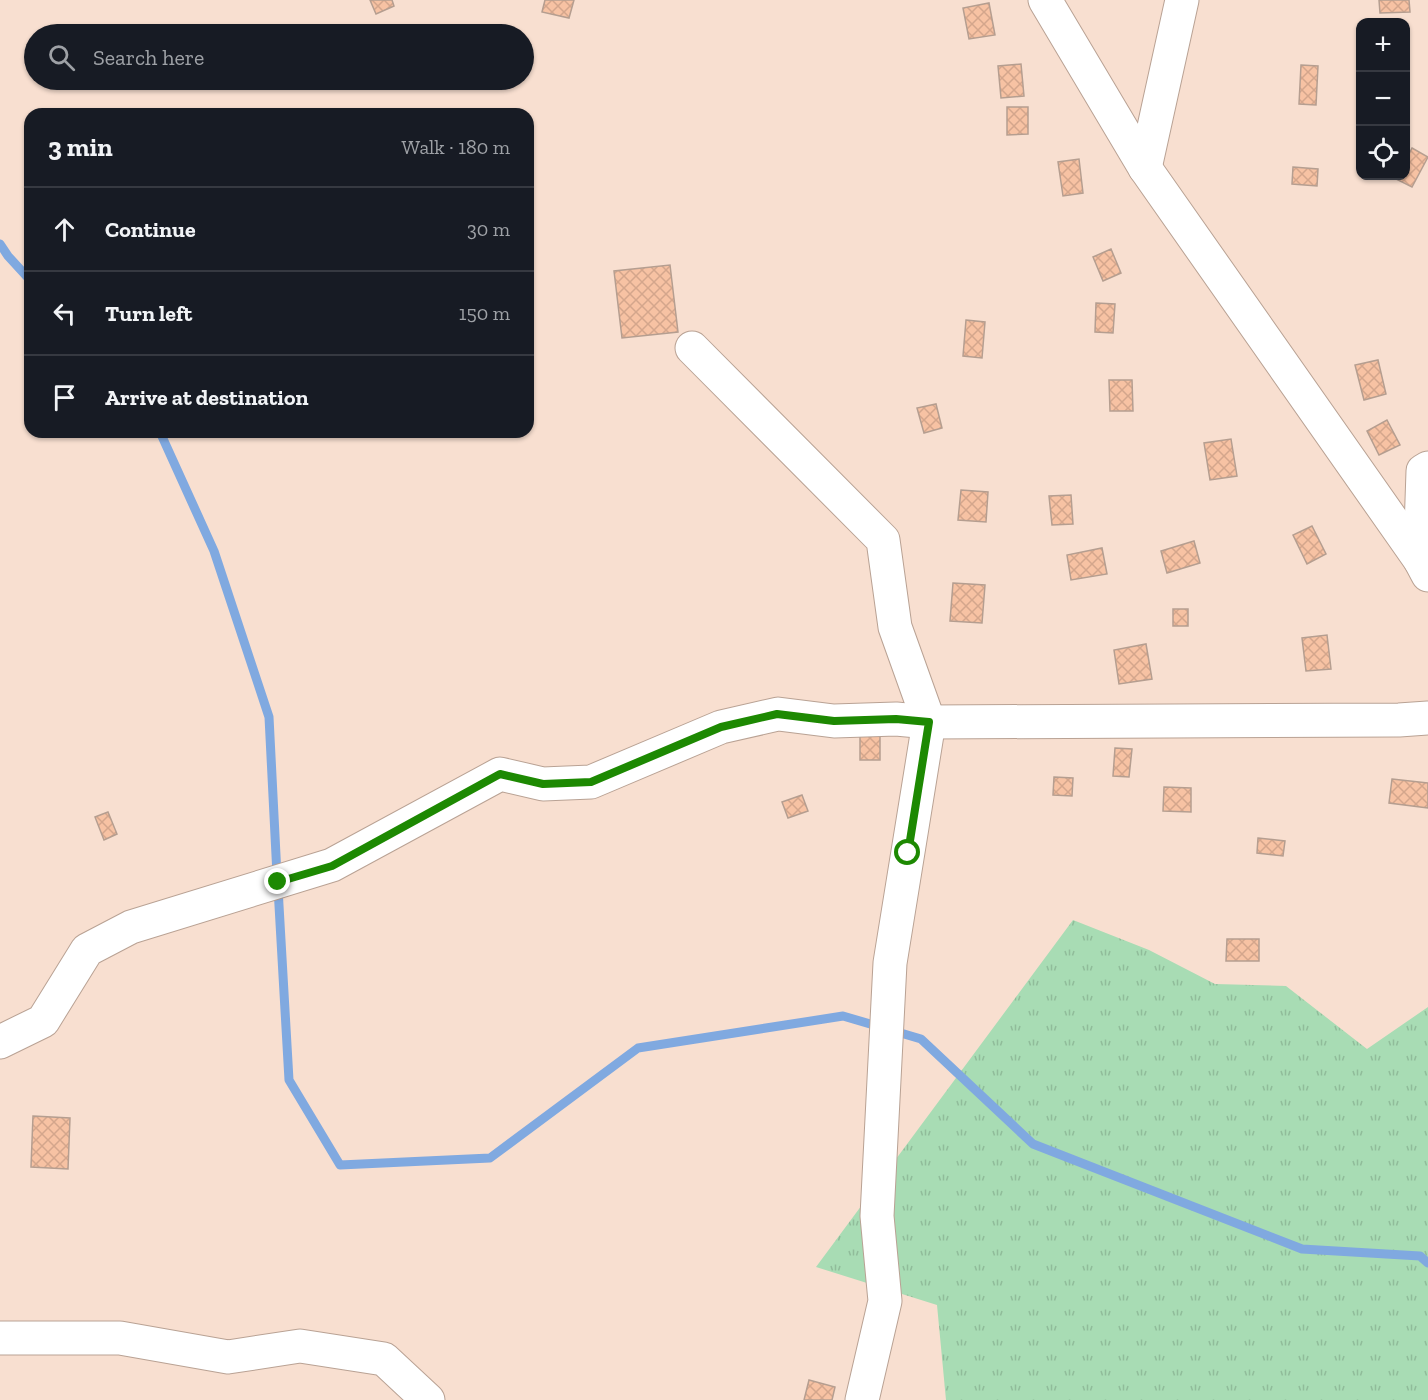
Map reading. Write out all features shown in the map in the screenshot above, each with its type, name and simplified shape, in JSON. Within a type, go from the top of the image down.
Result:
[{"type":"street","points":[[1045,0],[1145,168],[1424,567]]},
{"type":"street","points":[[1145,168],[1182,0]]},
{"type":"street","points":[[692,348],[883,540],[894,627],[929,722],[890,963],[877,1216],[885,1301],[862,1400]]},
{"type":"street","points":[[1424,567],[1423,471],[1428,468]]},
{"type":"street","points":[[0,1042],[43,1021],[87,950],[122,931],[332,866],[500,774],[543,784],[591,782],[721,727],[777,714],[834,721],[896,719],[929,722],[1418,723]]},
{"type":"street","points":[[0,1338],[120,1338],[228,1357],[300,1346],[384,1359],[428,1400]]},
{"type":"green space","points":[[1073,920],[1149,950],[1215,984],[1286,986],[1367,1049],[1428,1007],[1428,1400],[946,1400],[937,1305],[816,1267]]},
{"type":"building","points":[[370,0],[392,0],[394,6],[376,14]]},
{"type":"building","points":[[545,0],[574,0],[569,18],[542,12]]},
{"type":"building","points":[[1379,0],[1409,0],[1410,12],[1380,13]]},
{"type":"building","points":[[989,3],[995,35],[969,39],[963,8]]},
{"type":"building","points":[[1021,64],[1024,96],[1001,98],[998,66]]},
{"type":"building","points":[[1301,65],[1318,66],[1316,105],[1299,104]]},
{"type":"building","points":[[1007,107],[1028,107],[1028,134],[1007,135]]},
{"type":"building","points":[[1412,148],[1428,157],[1412,187],[1398,180],[1410,180]]},
{"type":"building","points":[[1079,159],[1083,193],[1063,196],[1058,162]]},
{"type":"building","points":[[1293,167],[1318,169],[1317,186],[1292,184]]},
{"type":"building","points":[[1111,249],[1121,273],[1103,281],[1093,257]]},
{"type":"building","points":[[670,265],[678,332],[622,338],[614,271]]},
{"type":"building","points":[[1096,303],[1115,304],[1113,333],[1095,332]]},
{"type":"building","points":[[966,320],[985,322],[982,358],[963,356]]},
{"type":"building","points":[[1378,360],[1386,394],[1364,400],[1355,365]]},
{"type":"building","points":[[1109,380],[1132,380],[1133,411],[1110,411]]},
{"type":"building","points":[[936,404],[942,428],[924,433],[917,408]]},
{"type":"building","points":[[1387,420],[1400,445],[1379,455],[1367,431]]},
{"type":"building","points":[[1231,439],[1237,476],[1210,480],[1204,443]]},
{"type":"building","points":[[961,490],[988,492],[986,522],[958,520]]},
{"type":"building","points":[[1071,495],[1073,524],[1052,525],[1049,496]]},
{"type":"building","points":[[1312,526],[1326,554],[1307,564],[1293,535]]},
{"type":"building","points":[[1194,541],[1200,563],[1167,573],[1161,551]]},
{"type":"building","points":[[1102,548],[1107,574],[1071,580],[1067,555]]},
{"type":"building","points":[[953,583],[985,585],[982,623],[950,621]]},
{"type":"building","points":[[1173,609],[1188,609],[1188,626],[1173,626]]},
{"type":"building","points":[[1327,635],[1331,669],[1306,671],[1302,638]]},
{"type":"building","points":[[1146,644],[1152,679],[1119,684],[1114,650]]},
{"type":"building","points":[[860,731],[880,731],[880,760],[860,760]]},
{"type":"building","points":[[1115,748],[1132,749],[1129,777],[1113,776]]},
{"type":"building","points":[[1054,777],[1073,778],[1072,796],[1053,795]]},
{"type":"building","points":[[1392,779],[1428,783],[1428,808],[1389,803]]},
{"type":"building","points":[[1164,787],[1191,788],[1191,812],[1163,811]]},
{"type":"building","points":[[802,795],[808,811],[788,818],[782,802]]},
{"type":"building","points":[[108,812],[117,834],[104,840],[95,817]]},
{"type":"building","points":[[1258,838],[1285,841],[1283,856],[1257,853]]},
{"type":"building","points":[[1227,939],[1259,939],[1259,961],[1226,961]]},
{"type":"building","points":[[33,1116],[70,1118],[68,1169],[31,1167]]},
{"type":"building","points":[[809,1380],[835,1387],[832,1400],[804,1400]]},
{"type":"waterway","points":[[0,244],[24,273]]},
{"type":"waterway","points":[[163,438],[214,551],[269,717],[277,875]]},
{"type":"waterway","points":[[278,888],[289,1080],[340,1165],[490,1158],[638,1048],[843,1016],[921,1039],[1033,1144],[1302,1249],[1420,1256],[1428,1263]]},
{"type":"route","points":[[278,882],[332,866],[500,774],[543,784],[591,782],[721,727],[777,714],[834,721],[896,719],[929,722],[908,853]]}]
